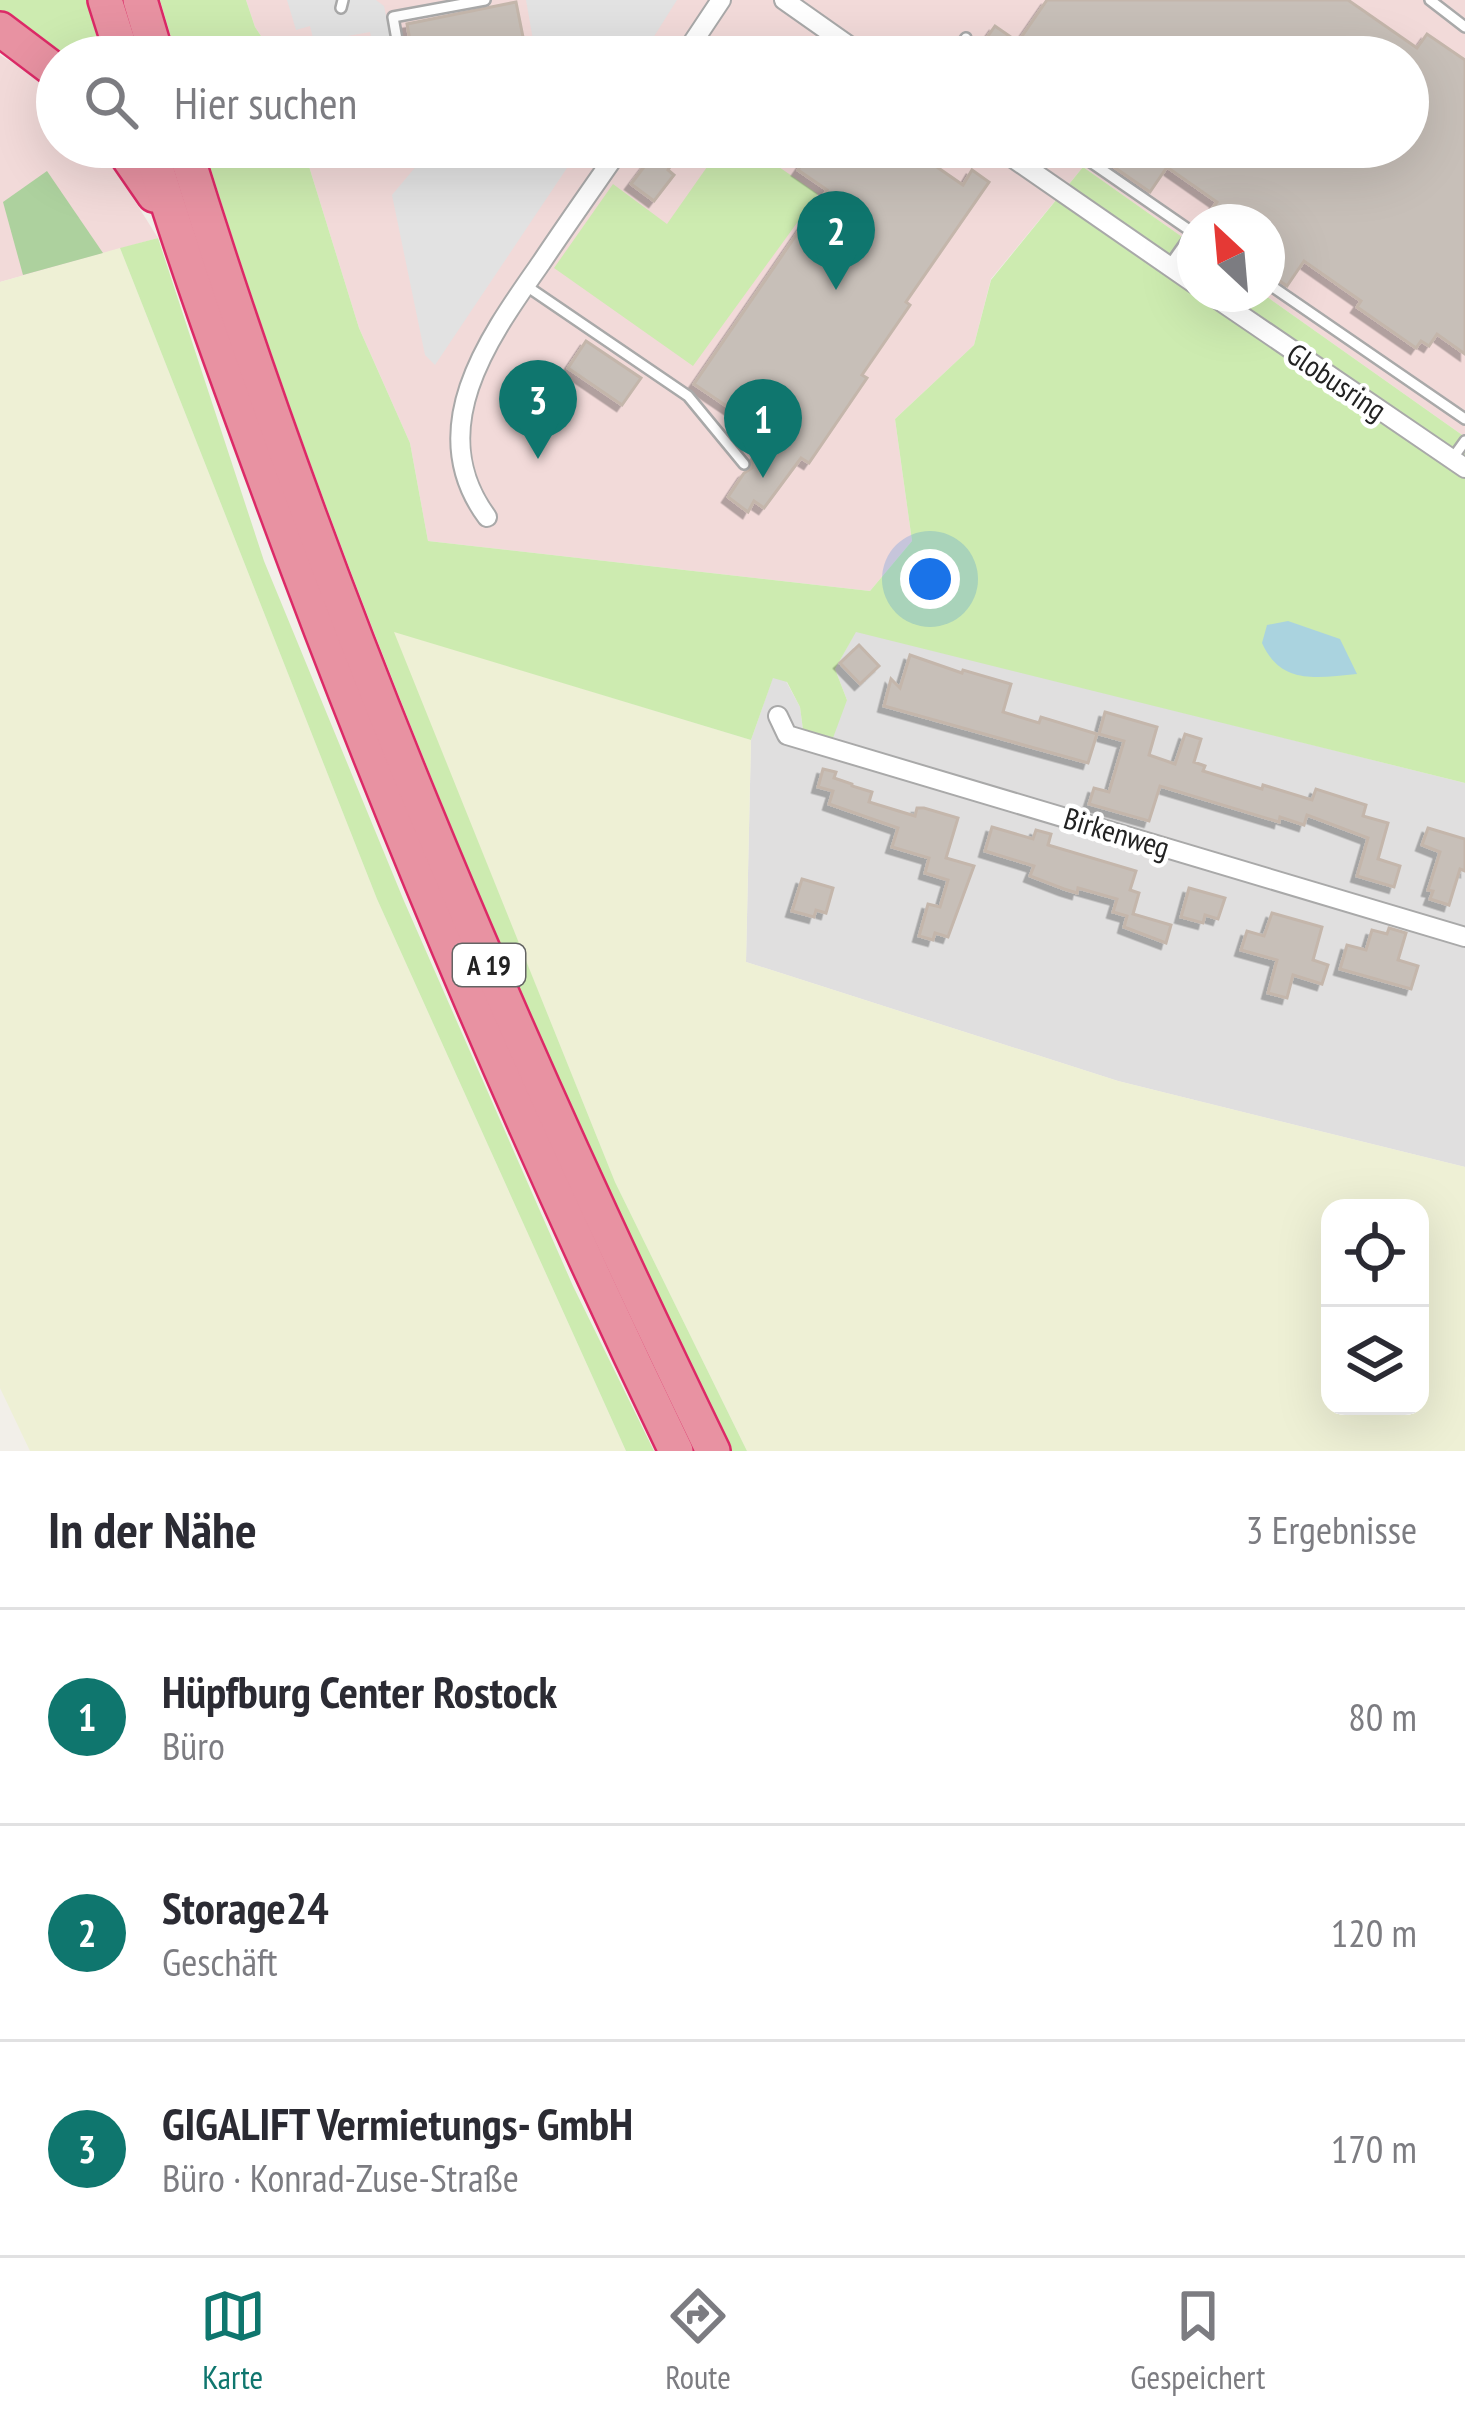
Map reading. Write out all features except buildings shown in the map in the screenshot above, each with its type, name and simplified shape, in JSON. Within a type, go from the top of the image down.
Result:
[{"type":"highway","points":[[105,0],[116,36]]},
{"type":"highway","points":[[140,0],[151,36]]},
{"type":"highway","points":[[0,28],[36,56]]},
{"type":"highway","points":[[136,168],[173,222]]},
{"type":"highway","name":"A 19","points":[[156,168],[324,641],[396,824],[468,999],[676,1451]]},
{"type":"highway","name":"A 19","points":[[191,168],[301,488],[424,808],[550,1104],[713,1451]]},
{"type":"street","points":[[697,36],[722,0]]},
{"type":"street","points":[[784,0],[835,36]]},
{"type":"street","points":[[487,517],[470,494],[462,463],[464,406],[483,349],[606,168]]},
{"type":"street","points":[[1027,168],[1177,272]]},
{"type":"street","name":"Globusring","points":[[1236,312],[1458,464]]},
{"type":"street","name":"Birkenweg","points":[[778,716],[787,735],[1465,937]]},
{"type":"lane","points":[[396,36],[393,16],[485,0]]},
{"type":"lane","points":[[1430,0],[1465,27]]},
{"type":"lane","points":[[1100,168],[1177,221]]},
{"type":"lane","points":[[1169,266],[1177,255]]},
{"type":"lane","points":[[525,285],[688,396],[743,464]]},
{"type":"lane","points":[[1285,295],[1465,419]]},
{"type":"lane","points":[[1458,464],[1465,441]]},
{"type":"shaded area","points":[[246,0],[1465,0],[1465,437],[1285,310],[1285,204],[1177,204],[1177,233],[1084,168],[1429,168],[1429,36],[261,36]]},
{"type":"shaded area","points":[[287,0],[376,0],[384,6],[390,36],[371,36],[370,32],[312,36],[310,26],[296,30]]},
{"type":"shaded area","points":[[526,0],[677,0],[654,36],[532,36]]},
{"type":"shaded area","points":[[0,55],[36,77],[36,168],[114,168],[158,238],[0,282]]},
{"type":"shaded area","points":[[309,168],[1082,168],[991,279],[974,345],[895,419],[912,541],[870,591],[428,541],[410,443],[359,328]]},
{"type":"shaded area","points":[[415,168],[567,168],[435,365],[425,355],[392,195]]},
{"type":"shaded area","points":[[856,631],[1465,783],[1465,1167],[1118,1081],[746,962],[751,740],[773,677],[786,681],[800,707],[803,730],[847,700],[835,669]]},
{"type":"green space","points":[[0,0],[86,0],[97,36],[36,36],[36,43],[0,19]]},
{"type":"green space","points":[[160,0],[246,0],[261,36],[171,36]]},
{"type":"green space","points":[[211,168],[309,168],[359,328],[410,443],[428,541],[870,591],[912,541],[895,419],[974,345],[991,280],[1084,168],[1177,233],[1177,312],[1285,310],[1465,437],[1465,783],[856,632],[835,669],[847,700],[833,738],[803,730],[800,707],[787,682],[773,678],[751,740],[394,632],[615,1182],[747,1451],[731,1451],[608,1192],[494,930],[334,528]]},
{"type":"green space","points":[[706,168],[780,168],[818,194],[693,366],[554,268],[613,184],[667,224]]},
{"type":"green space","points":[[47,171],[103,253],[23,275],[3,202]]},
{"type":"green space","points":[[158,238],[264,561],[404,901],[573,1286],[654,1451],[626,1451],[377,899],[120,248]]},
{"type":"green space","points":[[120,248],[377,899],[626,1451],[30,1451],[0,1388],[0,282]]},
{"type":"green space","points":[[393,631],[751,740],[746,962],[1118,1081],[1465,1167],[1465,1451],[747,1451],[615,1182]]},
{"type":"water","points":[[1288,621],[1340,639],[1357,674],[1301,676],[1279,666],[1262,643],[1267,625]]},
{"type":"place","name":"Storage24","points":[[836,290]]},
{"type":"place","name":"GIGALIFT Vermietungs- GmbH","points":[[538,459]]},
{"type":"place","name":"Hüpfburg Center Rostock","points":[[763,478]]}]
